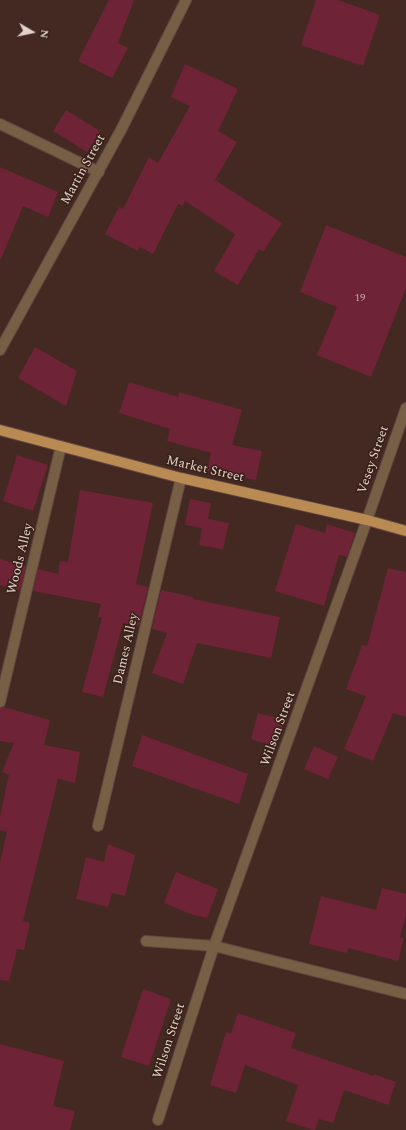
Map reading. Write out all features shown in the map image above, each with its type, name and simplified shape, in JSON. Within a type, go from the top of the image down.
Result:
[{"type":"main road","name":"Market Street","points":[[0,430],[181,478],[367,520],[406,531]]},
{"type":"street","name":"Martin Street","points":[[0,350],[122,130],[186,0]]},
{"type":"street","points":[[0,124],[98,172]]},
{"type":"street","name":"Vesey Street","points":[[367,520],[406,408]]},
{"type":"street","name":"Woods Alley","points":[[0,702],[61,446]]},
{"type":"street","name":"Dames Alley","points":[[98,826],[181,478]]},
{"type":"street","name":"Wilson Street","points":[[158,1120],[214,946],[367,520]]},
{"type":"street","points":[[146,941],[214,946],[406,994]]},
{"type":"building","points":[[109,0],[134,0],[118,43],[128,48],[112,78],[78,61]]},
{"type":"building","points":[[316,0],[338,0],[380,15],[363,66],[301,45]]},
{"type":"building","points":[[185,64],[238,89],[218,131],[237,142],[215,180],[282,223],[263,252],[259,249],[238,285],[214,271],[235,234],[185,201],[183,206],[178,204],[153,254],[140,247],[138,251],[105,234],[119,207],[123,209],[149,157],[158,163],[190,106],[171,97]]},
{"type":"building","points":[[66,110],[100,131],[87,152],[53,131]]},
{"type":"building","points":[[0,167],[58,192],[48,217],[23,206],[1,259],[0,259]]},
{"type":"building","points":[[326,225],[406,257],[406,288],[371,377],[317,355],[337,307],[300,292]]},
{"type":"building","points":[[35,347],[77,371],[66,406],[18,378]]},
{"type":"building","points":[[129,382],[178,397],[179,392],[242,410],[232,445],[262,451],[256,480],[207,471],[211,453],[167,441],[170,429],[119,413]]},
{"type":"building","points":[[17,455],[48,465],[33,511],[3,501]]},
{"type":"building","points":[[80,490],[153,503],[136,584],[148,587],[139,626],[123,623],[103,697],[82,692],[102,618],[98,617],[101,604],[33,591],[38,569],[58,574],[60,561],[68,562]]},
{"type":"building","points":[[190,499],[211,503],[208,519],[229,523],[223,549],[199,545],[202,528],[185,525]]},
{"type":"building","points":[[296,524],[325,533],[327,524],[355,533],[347,557],[339,555],[324,606],[275,591]]},
{"type":"building","points":[[0,559],[26,566],[20,590],[0,585]]},
{"type":"building","points":[[388,568],[406,572],[406,717],[393,713],[373,761],[344,749],[366,696],[346,689],[362,645],[367,646]]},
{"type":"building","points":[[161,590],[193,597],[193,599],[280,617],[271,658],[197,643],[183,684],[152,673],[167,633],[152,629]]},
{"type":"building","points":[[4,707],[50,720],[44,745],[80,752],[75,783],[58,779],[23,921],[30,923],[24,950],[17,949],[9,981],[0,980],[0,863],[7,832],[0,830],[0,816],[9,775],[2,772],[14,743],[0,741],[0,708]]},
{"type":"building","points":[[258,713],[284,720],[276,747],[251,739]]},
{"type":"building","points":[[142,735],[248,774],[239,804],[132,766]]},
{"type":"building","points":[[314,746],[338,757],[328,779],[304,769]]},
{"type":"building","points":[[108,844],[135,855],[125,896],[112,893],[108,907],[76,899],[86,857],[104,862]]},
{"type":"building","points":[[176,872],[218,889],[207,918],[193,915],[164,903]]},
{"type":"building","points":[[382,888],[406,894],[406,915],[400,937],[404,938],[398,961],[348,948],[347,953],[309,944],[321,896],[376,910]]},
{"type":"building","points":[[143,989],[171,999],[149,1066],[121,1057]]},
{"type":"building","points":[[238,1013],[296,1033],[291,1048],[396,1082],[388,1105],[344,1090],[333,1123],[319,1119],[315,1130],[313,1130],[286,1121],[298,1085],[245,1065],[236,1093],[210,1085],[226,1032],[231,1033]]},
{"type":"building","points":[[0,1044],[64,1061],[53,1106],[75,1111],[70,1130],[0,1130]]}]
